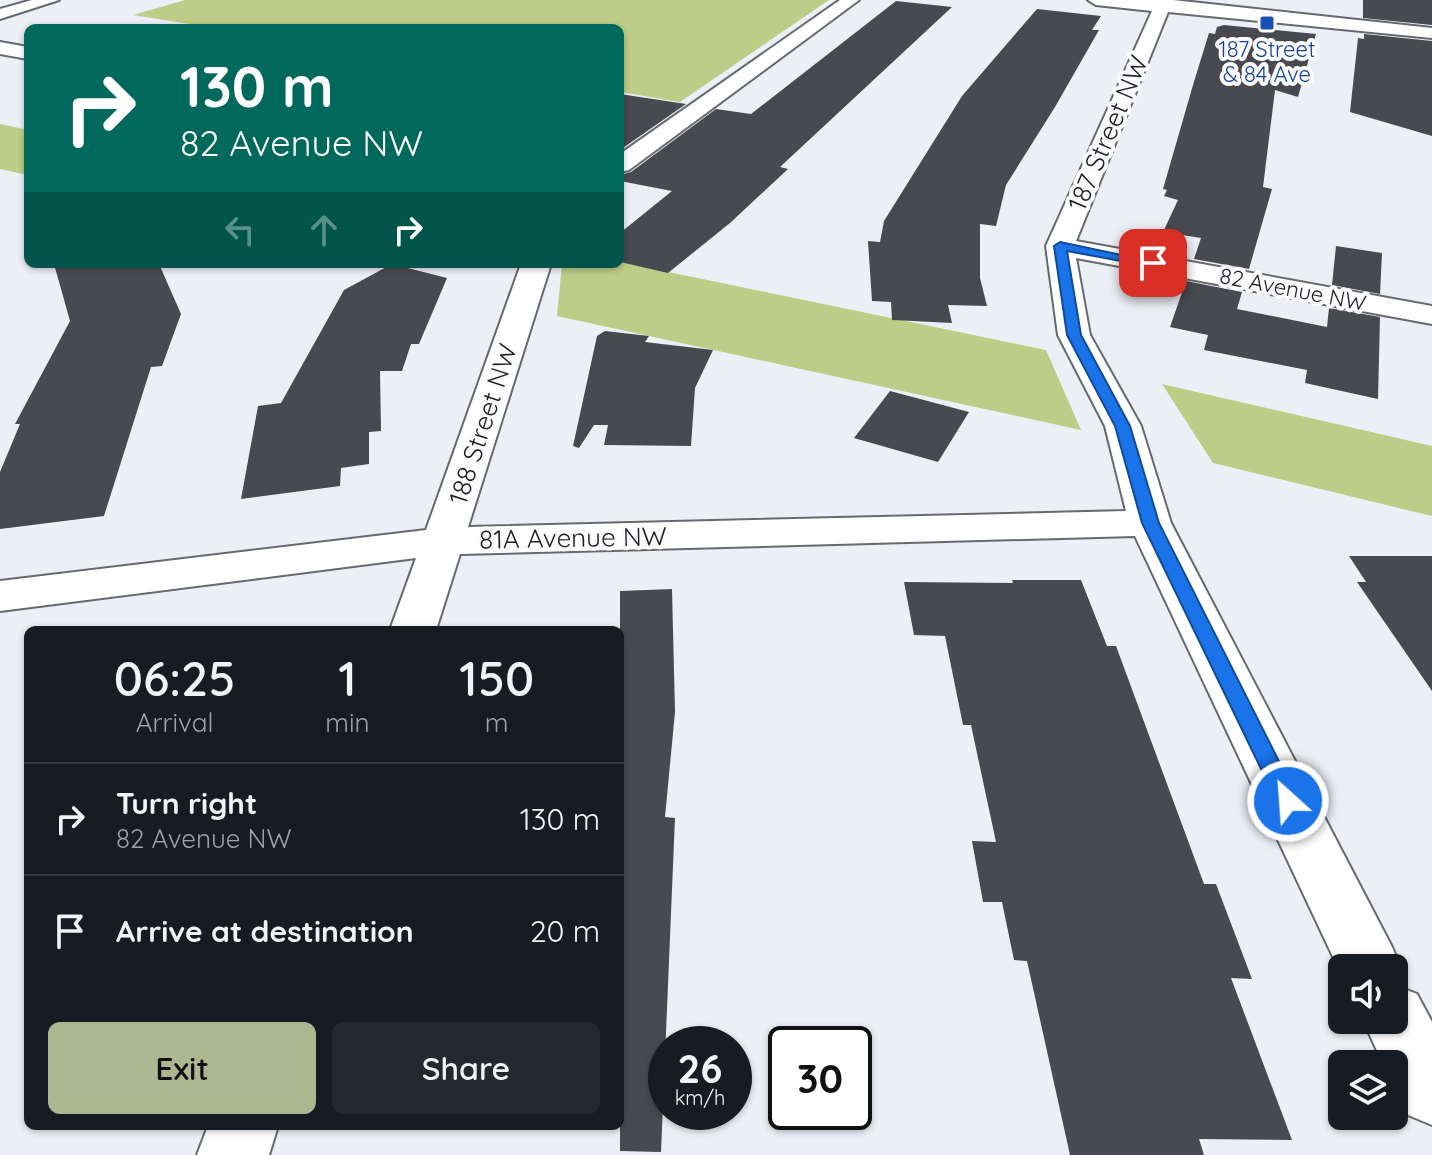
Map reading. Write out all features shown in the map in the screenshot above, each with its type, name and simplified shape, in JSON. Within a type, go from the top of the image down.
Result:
[{"type":"street","points":[[0,14],[51,0]]},
{"type":"street","points":[[624,162],[851,0]]},
{"type":"street","points":[[1096,0],[1163,3],[1432,33]]},
{"type":"street","name":"187 Street NW","points":[[1060,246],[1163,3]]},
{"type":"street","points":[[0,48],[24,52]]},
{"type":"street","points":[[1060,246],[1074,335],[1123,426],[1150,523],[1370,954]]},
{"type":"street","name":"82 Avenue NW","points":[[1060,246],[1432,315]]},
{"type":"street","name":"188 Street NW","points":[[414,626],[535,268]]},
{"type":"street","name":"81A Avenue NW","points":[[0,596],[444,541],[1150,523]]},
{"type":"street","points":[[1408,1032],[1432,1091]]},
{"type":"street","points":[[233,1155],[242,1130]]},
{"type":"green space","points":[[185,0],[829,0],[680,102],[624,93],[624,24],[189,24],[133,15]]},
{"type":"green space","points":[[0,124],[24,129],[24,174],[0,169]]},
{"type":"green space","points":[[624,263],[1046,350],[1081,430],[557,316],[562,268],[624,268]]},
{"type":"green space","points":[[1162,384],[1432,446],[1432,516],[1213,463]]},
{"type":"building","points":[[1363,0],[1432,0],[1432,25],[1363,18]]},
{"type":"building","points":[[896,1],[952,7],[780,167],[788,169],[730,223],[668,273],[624,263],[624,230],[672,191],[624,182],[624,174],[631,172],[716,109],[751,114]]},
{"type":"building","points":[[1037,9],[1101,16],[1092,30],[1099,30],[1006,185],[996,226],[980,224],[980,278],[987,306],[948,305],[952,323],[892,320],[891,302],[872,301],[868,241],[880,242],[884,221],[962,96]]},
{"type":"building","points":[[1224,25],[1316,34],[1298,97],[1275,90],[1263,187],[1272,189],[1249,269],[1194,259],[1201,238],[1163,232],[1178,200],[1164,196],[1167,190],[1163,189],[1193,85],[1209,33],[1215,34],[1217,27]]},
{"type":"building","points":[[1364,34],[1432,41],[1432,136],[1350,112],[1358,38],[1364,39]]},
{"type":"building","points":[[624,95],[686,104],[624,147]]},
{"type":"building","points":[[1336,246],[1382,253],[1380,294],[1332,285]]},
{"type":"building","points":[[55,268],[161,268],[181,314],[162,366],[151,367],[104,516],[0,529],[0,472],[20,424],[15,424],[70,321]]},
{"type":"building","points":[[385,268],[408,268],[447,278],[419,344],[411,344],[402,371],[380,371],[381,431],[369,432],[369,464],[341,468],[340,486],[241,499],[258,406],[281,403],[344,290]]},
{"type":"building","points":[[1186,281],[1242,292],[1237,309],[1327,327],[1329,308],[1380,317],[1378,399],[1305,383],[1307,370],[1204,350],[1208,335],[1170,327]]},
{"type":"building","points":[[605,331],[649,336],[645,342],[713,350],[695,388],[691,446],[604,445],[608,425],[594,425],[579,448],[573,446],[597,336]]},
{"type":"building","points":[[890,391],[969,412],[938,462],[854,438]]},
{"type":"building","points":[[1349,556],[1432,556],[1432,691],[1357,582],[1366,582]]},
{"type":"building","points":[[1012,580],[1081,580],[1107,646],[1116,646],[1204,884],[1216,884],[1252,979],[1231,978],[1292,1140],[1199,1139],[1204,1155],[1070,1155],[1027,961],[1014,960],[1002,902],[983,902],[972,841],[996,842],[971,725],[963,725],[945,636],[914,635],[904,582],[1013,583]]},
{"type":"building","points":[[672,589],[675,712],[665,817],[675,818],[666,1026],[648,1026],[648,1130],[662,1130],[661,1152],[620,1151],[620,1130],[624,1130],[624,626],[620,626],[620,591]]},
{"type":"place","name":"187 Street & 84 Ave","points":[[1267,23]]},
{"type":"route","points":[[1153,263],[1060,246],[1074,335],[1123,426],[1150,523],[1288,801]]}]
